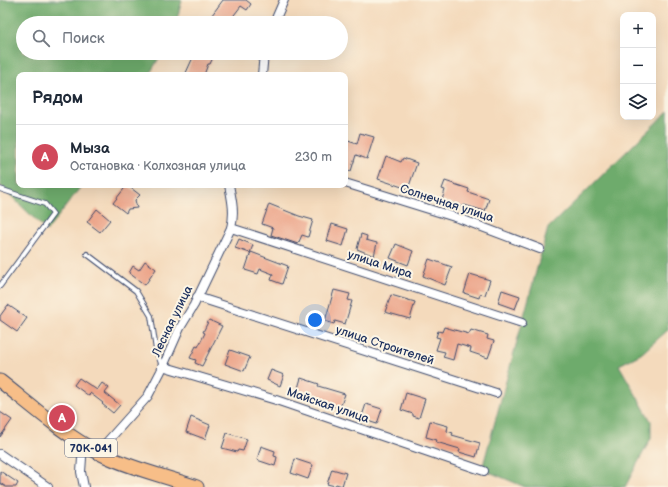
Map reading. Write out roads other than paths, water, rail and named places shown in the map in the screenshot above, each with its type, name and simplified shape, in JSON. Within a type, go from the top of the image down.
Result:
[{"type":"main road","name":"70К-041","points":[[0,382],[83,444],[98,452],[129,465],[197,487]]},
{"type":"street","points":[[277,16],[284,0]]},
{"type":"street","points":[[262,72],[263,60]]},
{"type":"street","name":"Солнечная улица","points":[[348,184],[461,219],[540,249]]},
{"type":"street","name":"Лесная улица","points":[[98,452],[148,396],[180,328],[197,298],[231,228],[233,212],[229,188]]},
{"type":"street","name":"улица Мира","points":[[231,228],[522,323]]},
{"type":"street","name":"улица Строителей","points":[[197,298],[496,393]]},
{"type":"street","name":"Майская улица","points":[[162,366],[276,400],[484,471]]},
{"type":"street","points":[[83,444],[81,472],[84,487]]},
{"type":"street","points":[[0,454],[48,487]]},
{"type":"lane","points":[[0,189],[45,204],[53,214],[0,286]]},
{"type":"lane","points":[[87,254],[136,291],[141,298],[151,316],[156,350],[162,366]]},
{"type":"place","name":"Мыза","points":[[62,418]]}]
